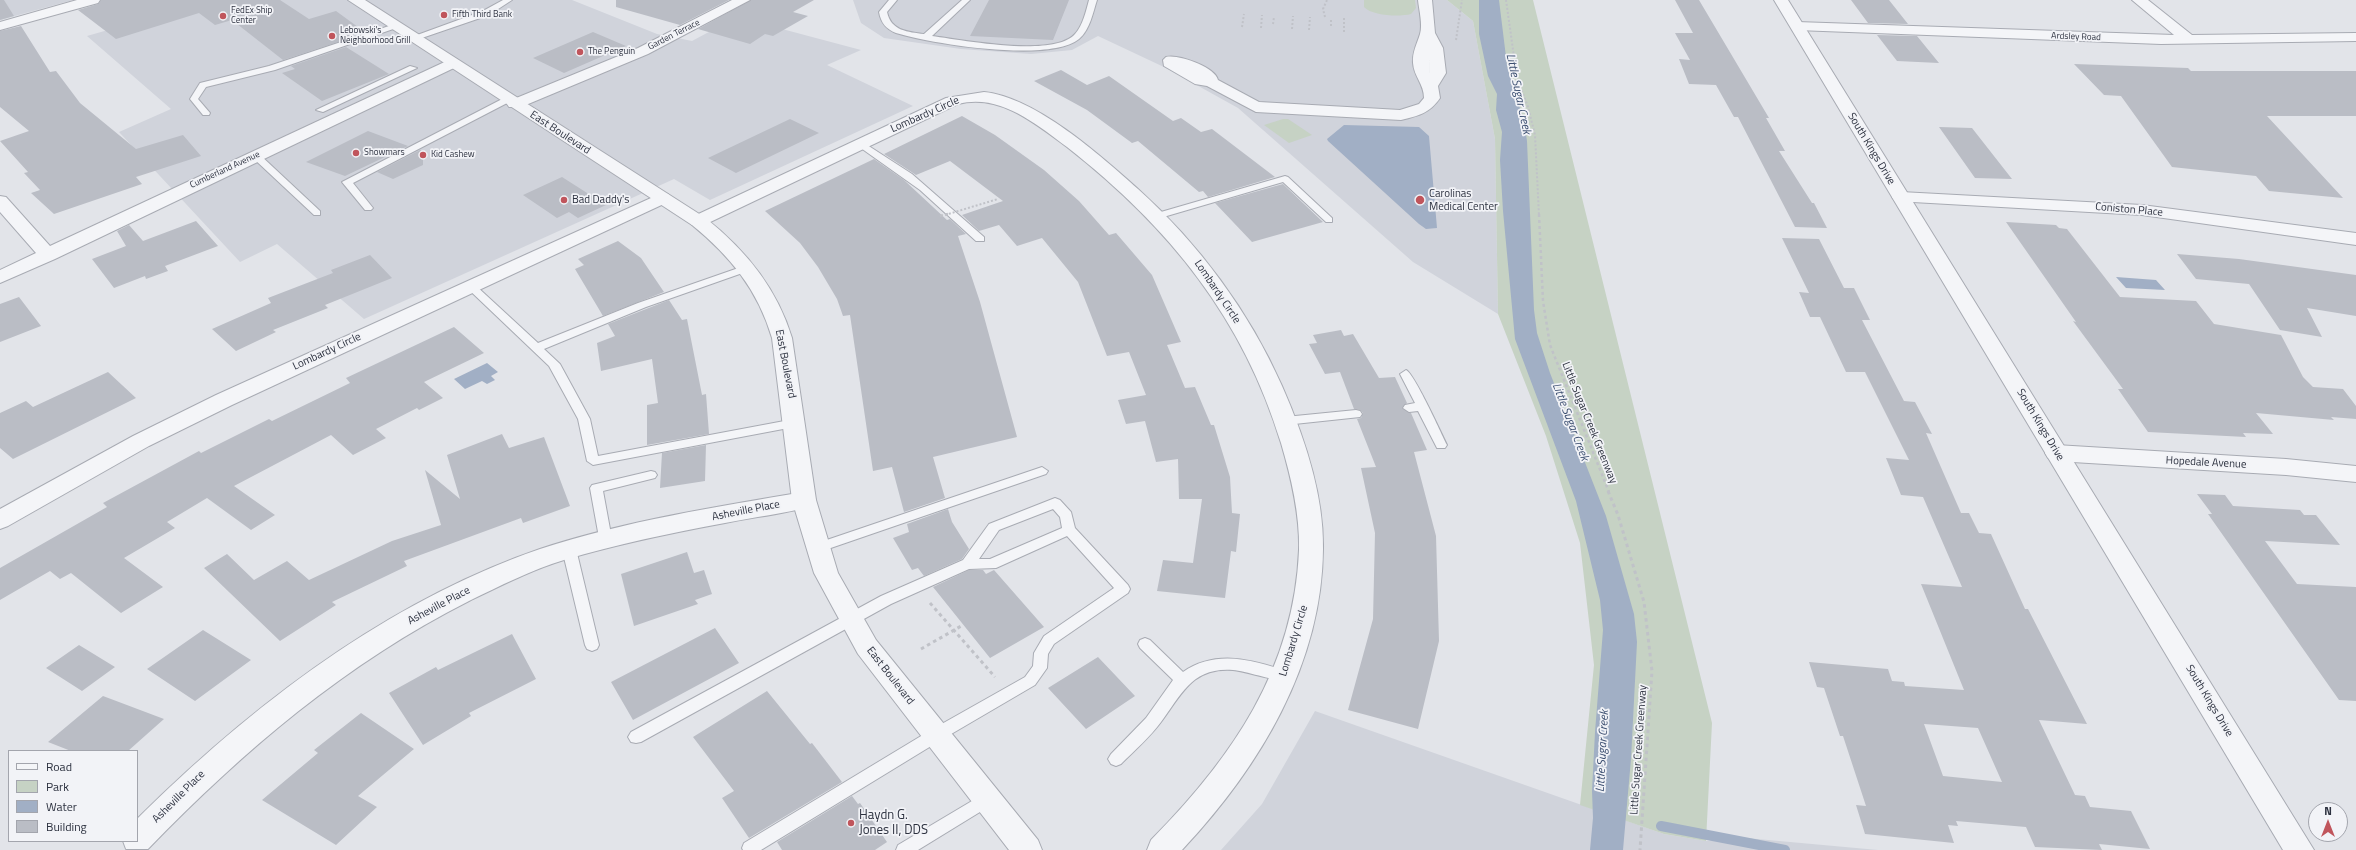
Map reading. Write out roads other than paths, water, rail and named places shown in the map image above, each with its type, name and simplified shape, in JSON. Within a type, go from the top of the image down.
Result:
[{"type":"street","points":[[0,26],[93,0]]},
{"type":"street","name":"East Boulevard","points":[[355,0],[451,64],[512,101],[698,221],[722,240],[747,268],[758,283],[776,318],[782,338],[795,423],[804,500],[817,548],[826,573],[850,619],[867,647],[1027,850]]},
{"type":"street","name":"Garden Terrace","points":[[512,101],[648,49],[743,0]]},
{"type":"street","points":[[1211,82],[1256,107],[1389,115],[1415,112],[1425,108],[1432,98],[1431,85],[1422,74],[1420,48],[1428,33],[1425,0]]},
{"type":"street","name":"South Kings Drive","points":[[1781,0],[2299,850]]},
{"type":"street","points":[[2139,0],[2188,39]]},
{"type":"street","name":"Ardsley Road","points":[[1797,26],[2108,38],[2188,39],[2356,37]]},
{"type":"street","name":"Cumberland Avenue","points":[[0,277],[451,64]]},
{"type":"street","name":"Lombardy Circle","points":[[698,221],[952,101],[965,97],[993,97],[1025,113],[1070,141],[1119,179],[1157,216],[1187,249],[1222,296],[1254,350],[1285,421],[1307,498],[1311,524],[1311,550],[1306,602],[1300,630],[1284,676],[1252,744],[1226,780],[1162,850]]},
{"type":"street","name":"Coniston Place","points":[[1901,197],[2142,210],[2356,239]]},
{"type":"street","name":"Lombardy Circle","points":[[0,520],[141,441],[224,400],[662,198]]},
{"type":"street","points":[[0,201],[48,255]]},
{"type":"street","name":"Hopedale Avenue","points":[[2056,453],[2286,467],[2356,474]]},
{"type":"street","name":"Asheville Place","points":[[138,838],[211,765],[278,709],[347,660],[418,616],[455,596],[505,573],[569,549],[647,530],[804,500]]},
{"type":"street","name":"Asheville Place","points":[[127,850],[134,842]]},
{"type":"lane","points":[[413,38],[486,13],[508,0]]},
{"type":"lane","points":[[893,0],[883,12],[883,20],[891,29],[926,37],[974,45],[1048,48],[1061,45],[1078,36],[1093,0]]},
{"type":"lane","points":[[926,37],[966,0]]},
{"type":"lane","points":[[206,113],[194,100],[203,85],[272,68],[395,27]]},
{"type":"lane","points":[[320,110],[413,68]]},
{"type":"lane","points":[[368,208],[347,182],[512,101]]},
{"type":"lane","points":[[862,144],[894,163],[923,185],[980,239]]},
{"type":"lane","points":[[256,156],[317,213]]},
{"type":"lane","points":[[1157,216],[1285,178],[1329,220]]},
{"type":"lane","points":[[538,348],[594,322],[656,298],[747,268]]},
{"type":"lane","points":[[470,286],[554,364],[584,419],[593,461],[795,423]]},
{"type":"lane","points":[[1406,374],[1441,445]]},
{"type":"lane","points":[[1409,408],[1423,406]]},
{"type":"lane","points":[[1285,421],[1356,414]]},
{"type":"lane","points":[[817,548],[1042,471]]},
{"type":"lane","points":[[605,540],[596,488],[651,476]]},
{"type":"lane","points":[[750,848],[936,735],[1030,681],[1040,668],[1041,653],[1049,640],[1123,589],[1069,530],[1066,515],[1055,502],[994,527],[968,564]]},
{"type":"lane","points":[[636,737],[850,619],[916,587],[968,564],[991,564],[1069,530]]},
{"type":"lane","points":[[569,549],[592,645]]},
{"type":"lane","points":[[1145,644],[1182,680]]},
{"type":"lane","points":[[1116,759],[1155,718],[1182,680],[1205,666],[1220,662],[1242,664],[1284,676]]},
{"type":"lane","points":[[904,850],[987,799]]},
{"type":"water","name":"Little Sugar Creek","points":[[1479,0],[1499,0],[1507,65],[1524,122],[1527,141],[1534,310],[1537,333],[1550,373],[1606,516],[1634,614],[1637,642],[1631,759],[1623,850],[1590,850],[1593,818],[1592,791],[1595,732],[1603,630],[1600,600],[1576,501],[1515,339],[1503,211],[1500,160],[1502,132],[1496,110],[1497,94],[1488,76],[1479,34]]},
{"type":"water","points":[[1344,125],[1419,127],[1429,136],[1437,228],[1426,229],[1419,224],[1328,141],[1327,139]]},
{"type":"water","points":[[2116,277],[2156,280],[2165,290],[2126,288]]},
{"type":"water","points":[[487,363],[498,372],[491,376],[495,380],[487,384],[482,381],[465,389],[454,379]]},
{"type":"waterway","points":[[1661,826],[1785,850]]},
{"type":"place","name":"Fifth Third Bank","points":[[444,15]]},
{"type":"place","name":"FedEx Ship Center","points":[[223,16]]},
{"type":"place","name":"Lebowski's Neighborhood Grill","points":[[332,36]]},
{"type":"place","name":"The Penguin","points":[[580,52]]},
{"type":"place","name":"Showmars","points":[[356,153]]},
{"type":"place","name":"Kid Cashew","points":[[423,155]]},
{"type":"place","name":"Bad Daddy's","points":[[564,200]]},
{"type":"place","name":"Carolinas Medical Center","points":[[1420,200]]},
{"type":"place","name":"Haydn G. Jones II, DDS","points":[[851,823]]}]
